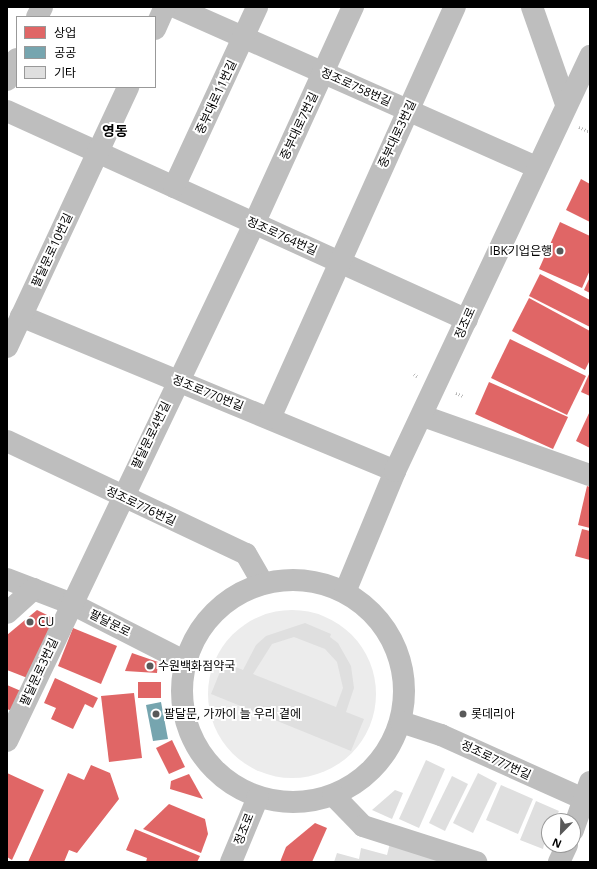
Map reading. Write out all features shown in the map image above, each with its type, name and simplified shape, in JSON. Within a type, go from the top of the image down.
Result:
[{"type":"street","points":[[38,16],[42,7]]},
{"type":"street","points":[[156,27],[165,7]]},
{"type":"street","name":"정조로758번길","points":[[175,7],[536,167]]},
{"type":"street","name":"중부대로11번길","points":[[174,187],[257,7]]},
{"type":"street","name":"중부대로7번길","points":[[254,224],[353,7]]},
{"type":"street","name":"중부대로3번길","points":[[270,418],[338,261],[455,7]]},
{"type":"street","points":[[532,7],[566,104]]},
{"type":"street","name":"정조로","points":[[345,592],[395,471],[423,416],[536,167],[590,56]]},
{"type":"street","points":[[7,80],[16,61]]},
{"type":"street","name":"팔달문로10번길","points":[[7,347],[128,88]]},
{"type":"street","name":"정조로764번길","points":[[7,110],[466,320]]},
{"type":"street","name":"팔달문로4번길","points":[[70,603],[254,224]]},
{"type":"street","name":"정조로770번길","points":[[21,316],[395,471]]},
{"type":"street","points":[[423,416],[590,475]]},
{"type":"street","name":"정조로776번길","points":[[7,441],[121,498],[246,554],[263,583]]},
{"type":"street","name":"팔달문로","points":[[7,579],[70,603],[184,661]]},
{"type":"street","points":[[291,579],[319,582],[345,592],[375,615],[396,647],[405,685],[401,722],[391,746],[376,767],[356,784],[334,795],[296,803],[258,797],[227,782],[203,758],[187,728],[180,694],[184,661],[201,626],[228,599],[263,583],[291,579]]},
{"type":"street","points":[[7,613],[34,589]]},
{"type":"street","name":"팔달문로3번길","points":[[7,741],[70,603]]},
{"type":"street","name":"정조로777번길","points":[[401,722],[442,735],[588,795]]},
{"type":"street","points":[[334,795],[363,826],[476,862]]},
{"type":"street","points":[[580,813],[588,795]]},
{"type":"street","name":"정조로","points":[[231,862],[258,797]]},
{"type":"path","points":[[579,127],[590,132]]},
{"type":"path","points":[[456,392],[463,396]]},
{"type":"shaded area","points":[[292,610],[316,614],[331,620],[345,629],[357,641],[366,655],[372,670],[376,694],[372,718],[366,733],[357,747],[345,759],[331,768],[316,774],[292,778],[268,774],[253,768],[239,759],[227,747],[218,733],[212,718],[208,694],[212,670],[218,655],[227,641],[239,629],[253,620],[268,614]]},
{"type":"building: 상업","points":[[581,179],[590,184],[590,222],[566,210]]},
{"type":"building: 상업","points":[[560,222],[590,236],[590,270],[582,288],[539,269]]},
{"type":"building: 상업","points":[[540,274],[590,300],[590,327],[529,296]]},
{"type":"building: 상업","points":[[590,277],[590,293],[584,290]]},
{"type":"building: 상업","points":[[529,298],[590,331],[590,360],[585,370],[512,331]]},
{"type":"building: 상업","points":[[510,339],[586,376],[567,415],[491,378]]},
{"type":"building: 상업","points":[[590,372],[590,396],[581,392]]},
{"type":"building: 상업","points":[[489,382],[568,417],[553,449],[475,414]]},
{"type":"building: 상업","points":[[590,411],[590,448],[576,441]]},
{"type":"building: 상업","points":[[587,486],[590,487],[590,528],[578,525]]},
{"type":"building: 상업","points":[[582,529],[590,531],[590,560],[575,556]]},
{"type":"building: 상업","points":[[37,610],[55,619],[30,679],[7,670],[7,635]]},
{"type":"building: 상업","points":[[73,628],[117,646],[101,684],[58,666]]},
{"type":"building: 상업","points":[[132,653],[158,662],[157,673],[125,671]]},
{"type":"building: 상업","points":[[55,678],[98,698],[93,708],[85,704],[73,729],[51,719],[56,708],[44,703]]},
{"type":"building: 상업","points":[[138,682],[161,682],[161,698],[138,698]]},
{"type":"building: 상업","points":[[7,685],[21,691],[12,711],[7,709]]},
{"type":"building: 상업","points":[[134,693],[142,758],[109,762],[101,696]]},
{"type":"building: 상업","points":[[172,740],[185,767],[169,774],[156,748]]},
{"type":"building: 상업","points":[[91,765],[110,773],[119,799],[77,853],[69,850],[64,862],[28,862],[68,773],[84,780]]},
{"type":"building: 상업","points":[[7,773],[44,790],[12,860],[7,857]]},
{"type":"building: 상업","points":[[189,774],[203,799],[170,789],[171,781]]},
{"type":"building: 상업","points":[[169,804],[205,819],[208,834],[201,853],[143,829]]},
{"type":"building: 상업","points":[[315,823],[327,828],[312,862],[280,862],[286,847]]},
{"type":"building: 상업","points":[[135,829],[200,856],[197,862],[146,862],[147,858],[126,850]]},
{"type":"building: 공공","points":[[161,702],[168,739],[153,741],[146,705]]},
{"type":"building: 기타","points":[[305,623],[331,634],[330,637],[338,643],[351,666],[354,688],[346,712],[364,719],[351,751],[211,694],[224,662],[243,670],[256,645],[266,636]],"holes":[[[294,637],[325,649],[337,662],[343,688],[336,707],[253,674],[272,644]]]},
{"type":"building: 기타","points":[[426,760],[445,769],[419,828],[399,819]]},
{"type":"building: 기타","points":[[478,773],[497,783],[473,833],[453,823]]},
{"type":"building: 기타","points":[[452,776],[468,784],[445,831],[429,823]]},
{"type":"building: 기타","points":[[501,785],[533,799],[518,834],[486,820]]},
{"type":"building: 기타","points":[[395,790],[403,793],[392,819],[372,810]]},
{"type":"building: 기타","points":[[536,801],[559,811],[558,813],[541,813],[541,848],[520,840]]},
{"type":"building: 기타","points":[[390,843],[459,862],[334,862],[337,853],[359,859],[361,848],[387,855]]},
{"type":"place","name":"IBK기업은행","points":[[560,251]]},
{"type":"place","name":"CU","points":[[30,622]]},
{"type":"place","name":"수원백화점약국","points":[[150,666]]},
{"type":"place","name":"팔달문, 가까이 늘 우리 곁에","points":[[156,714]]},
{"type":"place","name":"롯데리아","points":[[463,714]]},
{"type":"district","name":"영동","points":[[115,131]]}]
